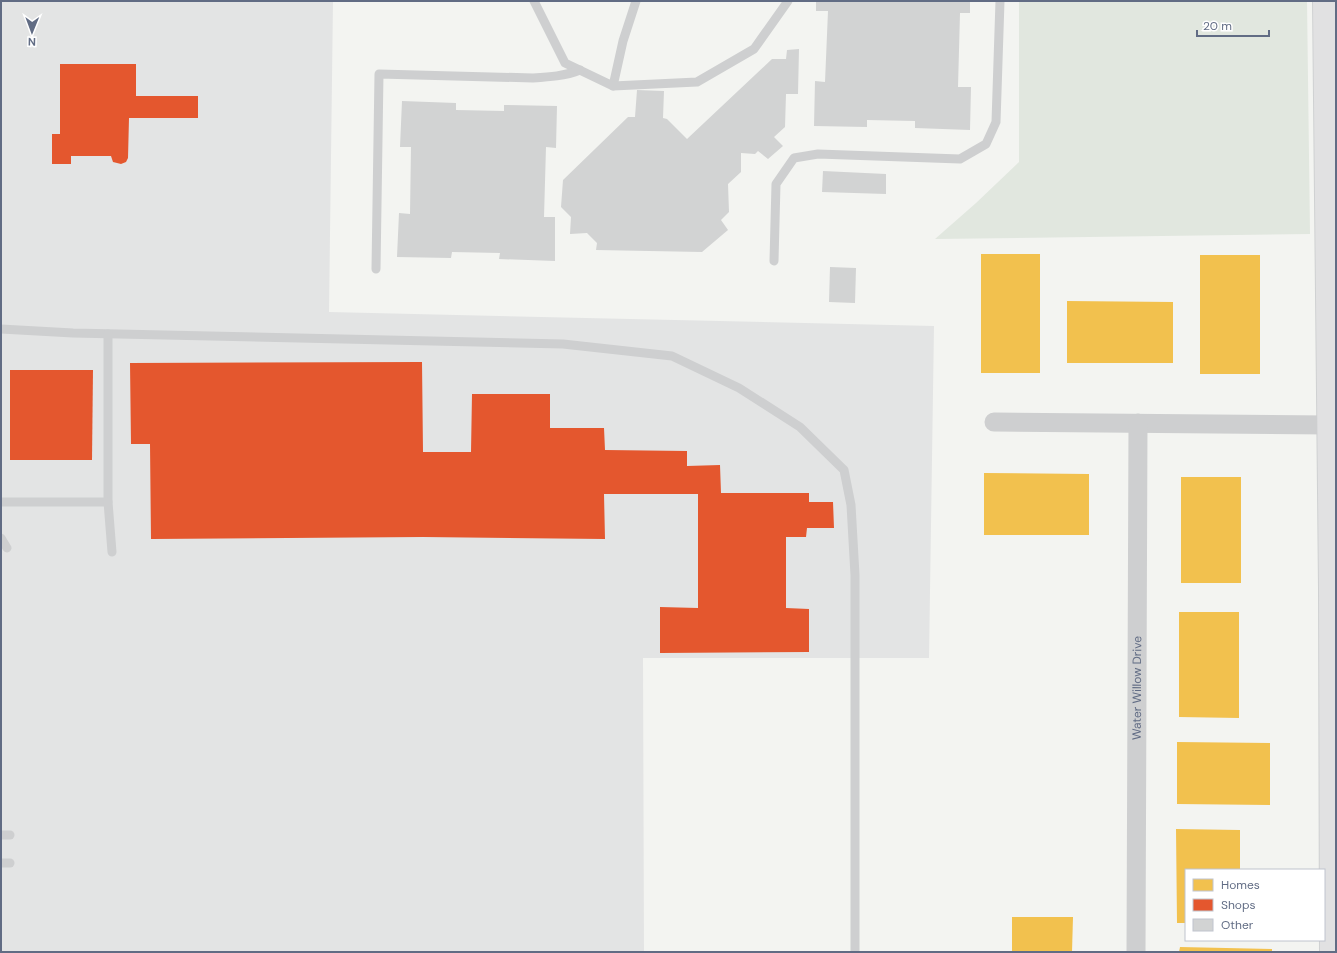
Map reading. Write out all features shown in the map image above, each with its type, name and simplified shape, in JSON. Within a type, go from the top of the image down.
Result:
[{"type":"street","points":[[1324,1],[1330,36],[1329,425],[1333,588],[1331,952]]},
{"type":"street","points":[[994,422],[1329,425]]},
{"type":"street","name":"Water Willow Drive","points":[[1136,952],[1138,423]]},
{"type":"lane","points":[[534,1],[565,63],[613,86],[697,82],[754,49],[788,1]]},
{"type":"lane","points":[[613,86],[623,41],[636,1]]},
{"type":"lane","points":[[774,261],[776,184],[794,158],[818,154],[960,159],[986,144],[996,122],[1000,1]]},
{"type":"lane","points":[[376,269],[379,74],[533,78],[571,74],[580,70]]},
{"type":"lane","points":[[1,329],[108,334],[563,344],[672,356],[739,388],[800,427],[844,470],[851,505],[855,575],[855,952]]},
{"type":"lane","points":[[108,334],[108,502],[112,552]]},
{"type":"lane","points":[[1,502],[108,502]]},
{"type":"lane","points":[[1,538],[3,548]]},
{"type":"shaded area","points":[[1,1],[333,1],[329,312],[934,326],[929,658],[643,658],[644,952],[1,952]]},
{"type":"shaded area","points":[[1019,1],[1307,1],[1310,234],[935,239],[1019,162]]},
{"type":"building: Homes","points":[[981,254],[1040,254],[1040,373],[981,373]]},
{"type":"building: Homes","points":[[1200,255],[1260,255],[1260,374],[1200,374]]},
{"type":"building: Homes","points":[[1067,301],[1173,302],[1173,363],[1067,363]]},
{"type":"building: Homes","points":[[984,473],[1089,474],[1089,535],[984,535]]},
{"type":"building: Homes","points":[[1181,477],[1241,477],[1241,583],[1181,583]]},
{"type":"building: Homes","points":[[1179,612],[1239,612],[1239,718],[1179,717]]},
{"type":"building: Homes","points":[[1177,742],[1270,743],[1270,805],[1177,804]]},
{"type":"building: Homes","points":[[1176,829],[1240,830],[1240,869],[1185,869],[1185,923],[1177,923]]},
{"type":"building: Homes","points":[[1012,917],[1073,917],[1072,952],[1012,952]]},
{"type":"building: Homes","points":[[1180,947],[1272,949],[1272,952],[1179,952]]},
{"type":"building: Shops","points":[[60,64],[136,64],[136,96],[198,96],[198,118],[129,118],[128,158],[126,162],[121,164],[113,162],[111,156],[71,156],[71,164],[52,164],[52,134],[60,134]]},
{"type":"building: Shops","points":[[422,362],[423,452],[471,452],[472,394],[550,394],[550,428],[604,428],[605,450],[687,451],[687,466],[720,465],[721,493],[809,493],[809,502],[833,502],[834,528],[807,528],[806,537],[786,537],[786,608],[809,609],[809,652],[660,653],[660,607],[698,608],[698,494],[604,494],[605,539],[423,537],[151,539],[150,444],[131,444],[130,363]]},
{"type":"building: Shops","points":[[10,370],[93,370],[92,460],[10,460]]},
{"type":"building: Other","points":[[816,1],[970,1],[970,13],[960,13],[958,87],[971,87],[970,130],[915,128],[915,121],[867,120],[867,127],[814,126],[815,81],[825,82],[828,11],[816,11]]},
{"type":"building: Other","points":[[799,49],[798,94],[786,94],[785,127],[774,137],[783,146],[768,159],[758,151],[755,154],[741,153],[741,172],[728,184],[729,212],[721,220],[728,230],[702,252],[596,250],[597,243],[587,233],[570,234],[571,217],[561,207],[563,180],[628,117],[635,117],[637,90],[664,91],[663,118],[667,119],[687,139],[772,59],[786,59],[787,50]]},
{"type":"building: Other","points":[[402,101],[456,103],[456,110],[504,111],[504,105],[557,106],[556,148],[546,147],[544,217],[555,217],[555,261],[499,259],[500,253],[452,252],[451,258],[397,257],[399,213],[410,214],[411,147],[400,147]]},
{"type":"building: Other","points":[[823,171],[886,174],[886,194],[822,192]]},
{"type":"building: Other","points":[[830,267],[856,268],[855,303],[829,302]]}]
